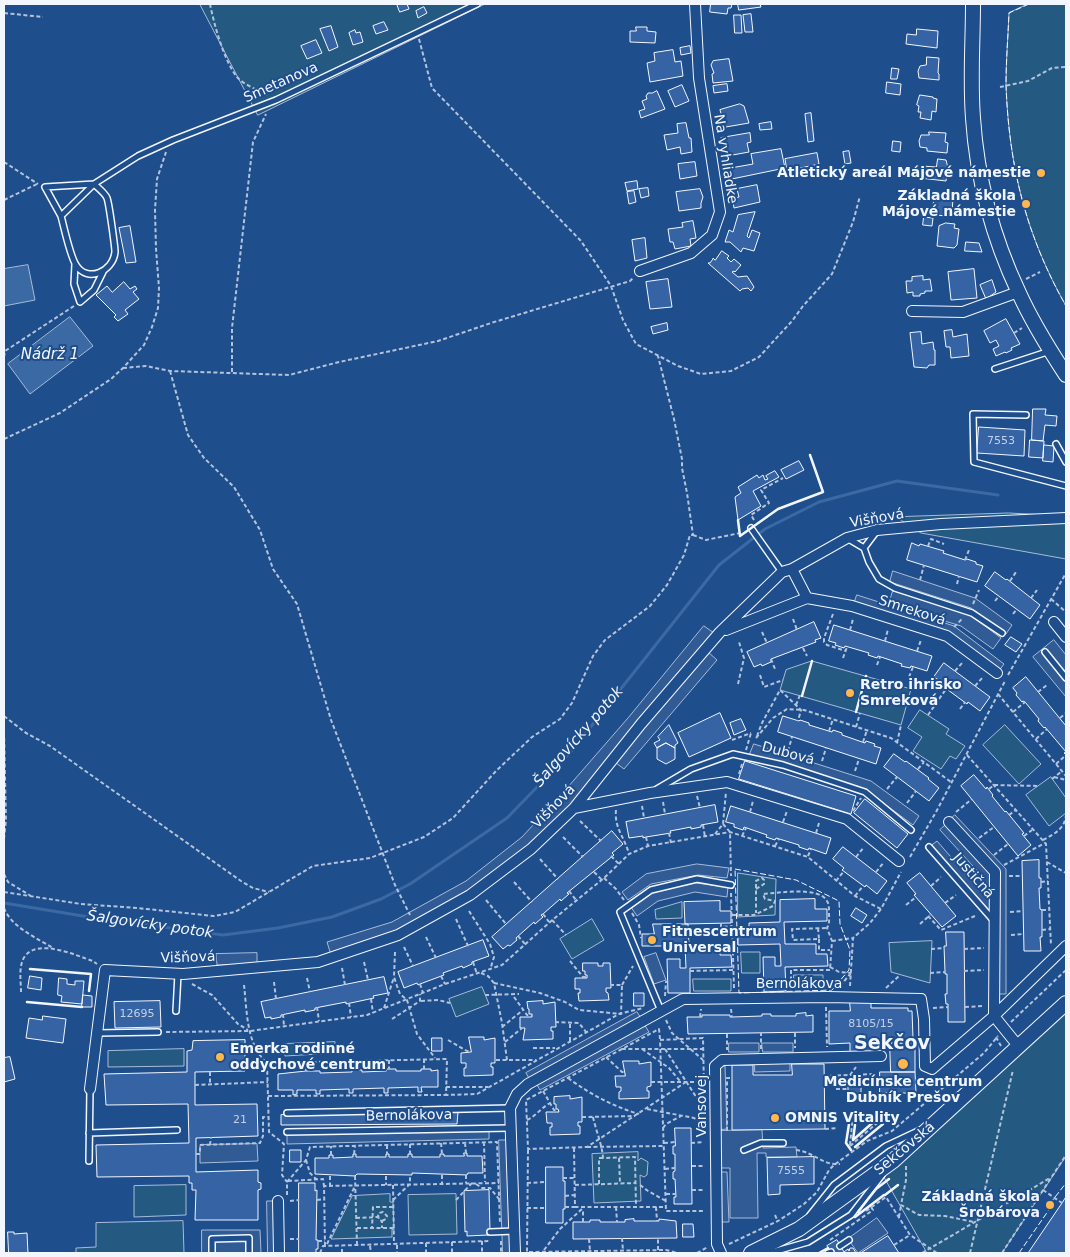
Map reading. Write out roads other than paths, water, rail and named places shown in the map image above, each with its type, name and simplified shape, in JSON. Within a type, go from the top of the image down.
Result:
[{"type":"street","name":"Na vyhliadke","points":[[640,271],[691,253],[712,236],[720,212],[699,78],[695,4]]},
{"type":"street","points":[[973,4],[973,117],[981,184],[992,224],[1018,292],[1066,376]]},
{"type":"street","points":[[912,311],[963,312],[1018,292]]},
{"type":"street","name":"Višňová","points":[[97,1032],[105,970],[178,974],[318,962],[398,935],[478,890],[531,849],[574,808],[641,724],[720,632],[787,570],[847,538],[877,530],[941,524],[1066,518]]},
{"type":"street","points":[[720,632],[807,598],[787,570]]},
{"type":"street","name":"Smreková","points":[[807,598],[852,606],[947,636],[997,673]]},
{"type":"street","points":[[1054,622],[1066,637]]},
{"type":"street","name":"Dubová","points":[[574,808],[650,793],[727,782],[848,820],[904,862]]},
{"type":"street","name":"Justičná","points":[[949,822],[995,872],[994,1016]]},
{"type":"street","points":[[1019,1047],[994,1016],[1066,946]]},
{"type":"street","name":"Bernolákova","points":[[510,1108],[517,1094],[528,1084],[663,1015],[683,999],[733,1001],[791,997],[827,1000],[920,999],[924,1020],[925,1066],[932,1069],[994,1016]]},
{"type":"street","name":"Sekčovská","points":[[750,1253],[799,1228],[898,1156],[1066,1003]]},
{"type":"street","points":[[90,1088],[97,1032]]},
{"type":"street","name":"Vansovej","points":[[720,1251],[717,1244],[715,1066],[722,1060],[881,1056]]},
{"type":"street","points":[[510,1108],[515,1253]]},
{"type":"street","points":[[278,1201],[279,1253]]},
{"type":"lane","name":"Smetanova","points":[[61,216],[94,184],[138,156],[173,140],[273,101],[477,4]]},
{"type":"lane","points":[[94,184],[107,197],[115,253],[111,264],[103,272],[94,290],[80,302],[74,284],[75,264],[61,216],[45,187],[94,184]]},
{"type":"lane","points":[[75,264],[82,271],[93,275],[103,272]]},
{"type":"lane","points":[[995,369],[1051,351]]},
{"type":"lane","points":[[1026,415],[973,414],[974,462],[1066,486]]},
{"type":"lane","points":[[1056,444],[1066,462]]},
{"type":"lane","points":[[751,528],[787,570]]},
{"type":"lane","points":[[847,538],[864,548],[877,530]]},
{"type":"lane","name":"Smreková","points":[[864,548],[869,562],[879,578],[894,588],[968,612],[1002,633]]},
{"type":"lane","points":[[1045,652],[1066,678]]},
{"type":"lane","name":"Dubová","points":[[650,793],[691,769],[733,754],[783,765],[865,792],[911,830]]},
{"type":"lane","name":"Justičná","points":[[930,847],[996,924]]},
{"type":"lane","points":[[663,1015],[620,912],[651,890],[697,879],[731,885]]},
{"type":"lane","points":[[176,1011],[178,974]]},
{"type":"lane","points":[[97,1032],[158,1032]]},
{"type":"lane","points":[[89,1161],[90,1088]]},
{"type":"lane","name":"Bernolákova","points":[[287,1112],[510,1108]]},
{"type":"lane","points":[[799,1228],[834,1184],[886,1146],[938,1121]]},
{"type":"lane","name":"Bernolákova","points":[[287,1132],[511,1128]]},
{"type":"lane","points":[[89,1133],[177,1130]]},
{"type":"lane","points":[[744,1150],[761,1143],[783,1143]]},
{"type":"lane","points":[[768,1253],[808,1242],[851,1215],[898,1156]]},
{"type":"lane","points":[[490,1232],[514,1231]]},
{"type":"lane","points":[[212,1253],[212,1238],[249,1238],[249,1253]]},
{"type":"lane","points":[[840,1246],[849,1240]]},
{"type":"water","points":[[28,265],[35,300],[4,306],[4,269]]},
{"type":"water","name":"Nádrž 1","points":[[70,317],[93,346],[30,394],[8,364]]},
{"type":"waterway","name":"Šalgovícky potok","points":[[4,903],[95,918],[223,935],[278,928],[332,917],[381,899],[410,884],[507,818],[570,753],[719,565],[765,529],[819,502],[897,481],[998,495]]},
{"type":"place","name":"Atletický areál Májové námestie","points":[[1041,173]]},
{"type":"place","name":"Základná škola Májové námestie","points":[[1026,204]]},
{"type":"place","name":"Retro ihrisko Smreková","points":[[850,693]]},
{"type":"place","name":"Fitnescentrum Universal","points":[[652,940]]},
{"type":"place","name":"Emerka rodinné oddychové centrum","points":[[220,1057]]},
{"type":"place","name":"Medicínske centrum Dubník Prešov","points":[[903,1064]]},
{"type":"place","name":"OMNIS Vitality","points":[[775,1118]]},
{"type":"place","name":"Základná škola Šrobárova","points":[[1050,1205]]},
{"type":"district","name":"Sekčov","points":[[892,1044]]}]
